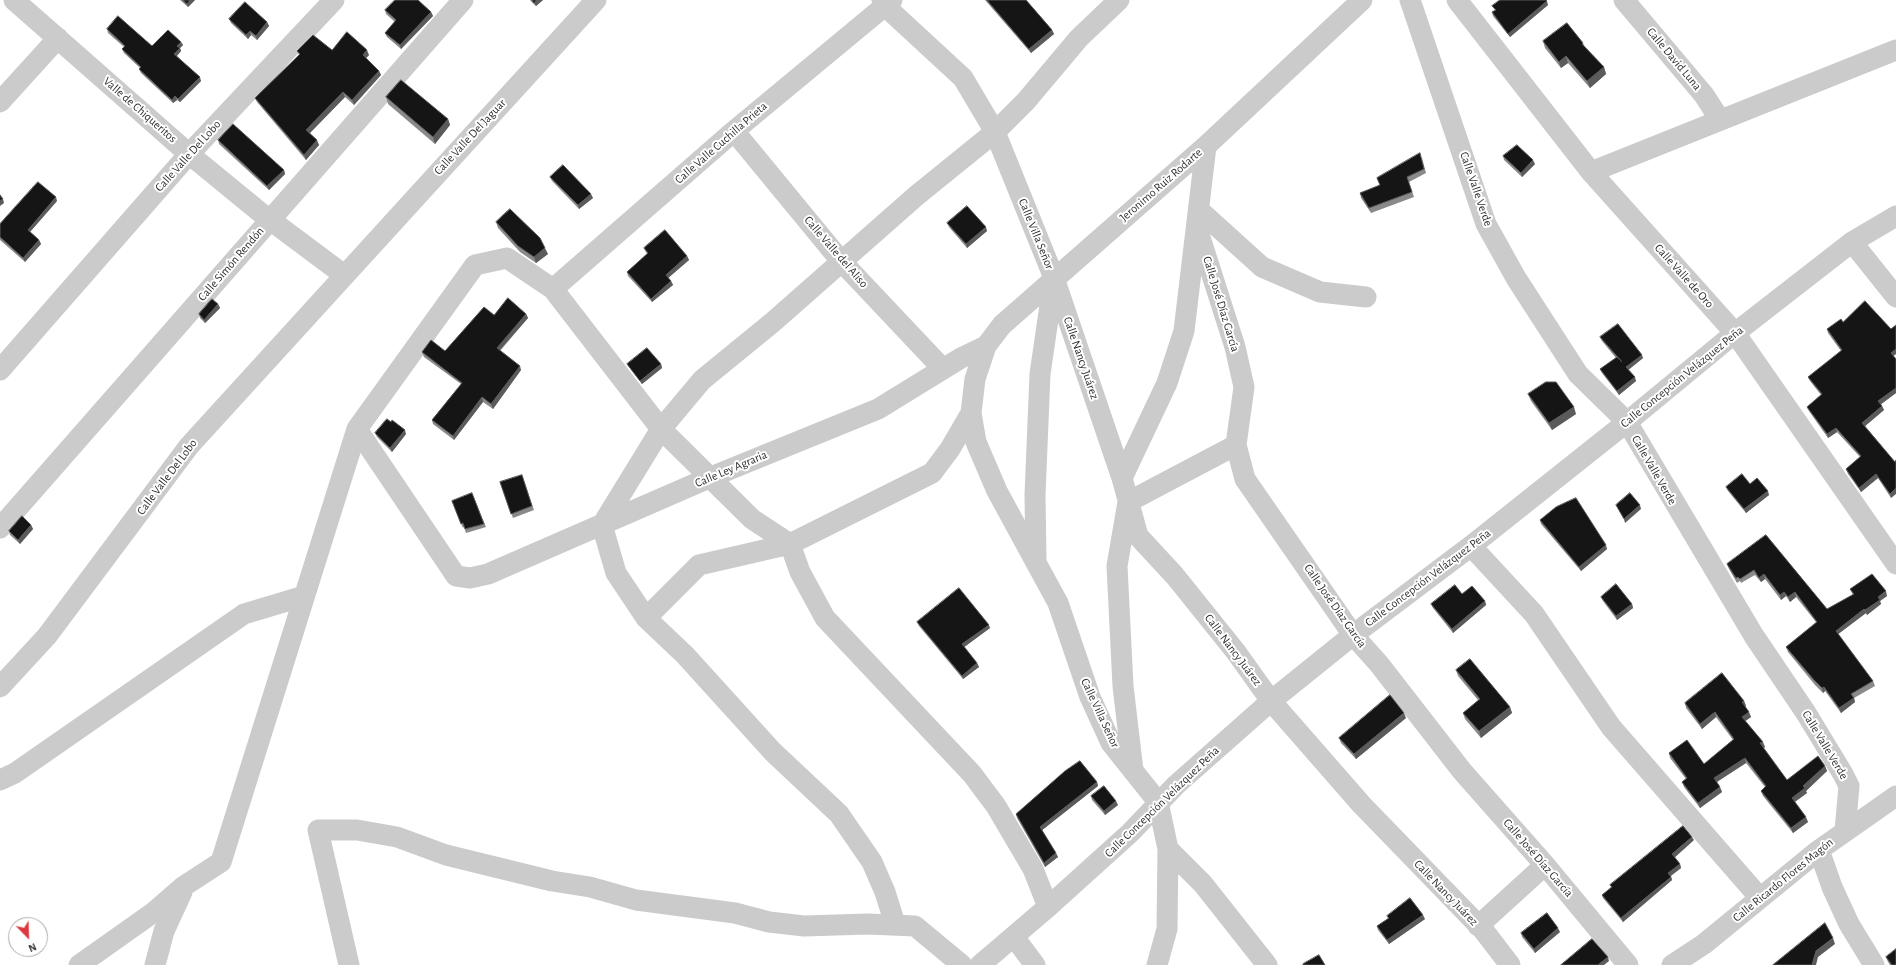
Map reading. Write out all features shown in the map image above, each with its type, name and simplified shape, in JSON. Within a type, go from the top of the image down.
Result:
[{"type":"street","name":"Valle de Chiqueritos","points":[[14,0],[189,154],[270,220],[344,275]]},
{"type":"street","name":"Calle Valle Del Lobo","points":[[0,370],[189,154],[334,0]]},
{"type":"street","name":"Calle Simón Rendón","points":[[0,528],[463,0]]},
{"type":"street","name":"Calle Valle Del Jaguar","points":[[344,275],[596,0]]},
{"type":"street","points":[[896,924],[885,892],[872,862],[839,814],[773,752],[685,655],[646,618],[616,573],[602,524],[661,429],[702,380],[773,322],[916,196],[995,132],[1026,101],[1079,38],[1119,0]]},
{"type":"street","name":"Jeronimo Ruiz Rodarte","points":[[975,379],[986,346],[1002,325],[1206,146],[1362,0]]},
{"type":"street","name":"Calle Valle Verde","points":[[1410,0],[1486,224],[1516,278],[1578,374],[1627,422],[1754,636],[1806,713],[1843,774],[1849,786],[1845,831]]},
{"type":"street","name":"Calle Valle de Oro","points":[[1457,0],[1591,172],[1735,333],[1896,564]]},
{"type":"street","name":"Calle David Luna","points":[[1624,0],[1704,95],[1720,120]]},
{"type":"street","name":"Calle Villa Señor","points":[[886,2],[964,78],[995,132],[1054,278],[1040,374],[1035,495],[1036,564]]},
{"type":"street","name":"Calle Valle Cuchilla Prieta","points":[[553,289],[734,131],[886,2]]},
{"type":"street","points":[[0,102],[58,38]]},
{"type":"street","points":[[1591,172],[1896,50]]},
{"type":"street","name":"Calle Valle del Aliso","points":[[734,131],[841,261],[943,369]]},
{"type":"street","points":[[1122,478],[1167,383],[1184,331],[1206,146]]},
{"type":"street","name":"Calle Concepción Velázquez Peña","points":[[980,965],[1014,937],[1130,833],[1158,802],[1271,701],[1353,635],[1471,546],[1627,422],[1735,333],[1852,242],[1896,216]]},
{"type":"street","points":[[1198,219],[1262,267],[1320,292],[1366,297]]},
{"type":"street","name":"Calle José Díaz García","points":[[1198,219],[1235,347],[1244,387],[1236,445],[1245,479],[1293,546],[1353,635],[1379,664],[1462,771],[1545,865],[1628,965]]},
{"type":"street","points":[[1852,242],[1896,297]]},
{"type":"street","points":[[79,965],[154,912],[184,886],[221,862],[357,428],[475,265],[507,258],[553,289],[661,429],[752,519],[790,544],[800,572],[825,618],[972,774],[996,806],[1033,869],[1048,907]]},
{"type":"street","name":"Calle Valle Del Lobo","points":[[0,687],[47,636],[189,446],[344,275]]},
{"type":"street","name":"Calle Nancy Juárez","points":[[1054,278],[1122,478],[1138,536],[1175,576],[1236,652],[1271,701],[1361,804],[1478,926],[1510,965]]},
{"type":"street","name":"Calle Ley Agraria","points":[[357,428],[456,576],[470,578],[488,574],[710,477],[878,409],[943,369],[986,346]]},
{"type":"street","name":"Calle Villa Señor","points":[[975,379],[971,413],[976,442],[997,491],[1058,603],[1090,697],[1111,743],[1158,802],[1168,848],[1167,929],[1157,965]]},
{"type":"street","points":[[646,618],[699,565],[790,544],[932,474],[950,449],[971,413]]},
{"type":"street","points":[[1133,772],[1123,686],[1117,566],[1128,502],[1236,445]]},
{"type":"street","points":[[1471,546],[1534,614],[1611,727],[1760,898]]},
{"type":"street","points":[[0,780],[15,772],[244,614],[304,596]]},
{"type":"street","name":"Calle Ricardo Flores Magón","points":[[1672,965],[1704,944],[1818,850],[1896,796]]},
{"type":"street","points":[[349,965],[318,830],[357,830],[397,838],[446,855],[552,881],[590,887],[636,900],[736,913],[769,922],[804,926],[896,924],[915,926],[962,965]]},
{"type":"street","points":[[1168,848],[1203,884],[1267,965]]},
{"type":"street","points":[[1818,850],[1832,887],[1849,924],[1874,965]]},
{"type":"street","points":[[1478,926],[1545,865]]},
{"type":"street","points":[[155,965],[164,931],[184,886]]},
{"type":"street","points":[[1014,937],[1035,965]]},
{"type":"building","points":[[183,0],[190,0],[187,4]]},
{"type":"building","points":[[395,0],[418,0],[431,12],[400,45],[385,33],[396,20],[385,10]]},
{"type":"building","points":[[987,0],[1026,0],[1052,30],[1029,49]]},
{"type":"building","points":[[1500,0],[1547,1],[1508,34],[1492,12],[1496,10],[1492,6]]},
{"type":"building","points":[[245,2],[267,22],[256,36],[250,31],[246,35],[229,19]]},
{"type":"building","points":[[118,16],[152,46],[168,30],[181,42],[177,46],[180,48],[174,54],[200,77],[178,99],[175,96],[172,100],[139,69],[141,67],[122,49],[125,46],[107,29]]},
{"type":"building","points":[[1567,23],[1583,43],[1582,44],[1604,67],[1587,81],[1566,56],[1559,62],[1543,41]]},
{"type":"building","points":[[347,32],[367,50],[363,55],[379,71],[352,100],[343,92],[306,130],[317,140],[304,155],[255,98],[300,54],[297,51],[313,35],[332,50]]},
{"type":"building","points":[[401,80],[448,119],[433,137],[386,97]]},
{"type":"building","points":[[233,124],[284,170],[267,186],[218,140]]},
{"type":"building","points":[[1517,145],[1533,160],[1521,173],[1503,156]]},
{"type":"building","points":[[1420,153],[1424,169],[1407,177],[1412,192],[1369,208],[1360,193],[1380,185],[1377,178]]},
{"type":"building","points":[[563,165],[591,194],[578,205],[550,177]]},
{"type":"building","points":[[38,182],[56,197],[28,230],[39,240],[23,258],[0,237],[0,224]]},
{"type":"building","points":[[967,206],[986,227],[966,244],[947,223]]},
{"type":"building","points":[[510,209],[540,238],[545,248],[534,257],[518,246],[496,222]]},
{"type":"building","points":[[665,230],[687,256],[666,275],[671,281],[651,299],[627,272],[648,253],[644,248]]},
{"type":"building","points":[[508,298],[526,314],[497,348],[520,366],[491,404],[482,397],[453,436],[432,420],[462,383],[422,352],[431,340],[445,351],[484,307],[494,315]]},
{"type":"building","points":[[212,299],[218,304],[204,320],[199,314]]},
{"type":"building","points":[[1865,301],[1891,329],[1896,325],[1896,349],[1891,353],[1896,359],[1896,388],[1878,401],[1882,406],[1862,423],[1895,462],[1896,460],[1896,488],[1890,494],[1876,474],[1859,488],[1846,469],[1861,456],[1836,428],[1827,434],[1807,407],[1822,394],[1808,377],[1842,350],[1827,329],[1841,319],[1843,322]]},
{"type":"building","points":[[1618,324],[1642,355],[1626,367],[1635,377],[1617,391],[1600,369],[1617,357],[1622,362],[1600,337]]},
{"type":"building","points":[[647,348],[661,364],[640,381],[627,364]]},
{"type":"building","points":[[1546,382],[1556,382],[1574,407],[1549,423],[1528,394]]},
{"type":"building","points":[[387,419],[391,422],[392,420],[405,430],[390,448],[375,433]]},
{"type":"building","points":[[1742,474],[1750,484],[1757,478],[1768,491],[1744,509],[1726,487]]},
{"type":"building","points":[[522,475],[532,506],[511,514],[500,482]]},
{"type":"building","points":[[472,493],[484,524],[465,529],[463,523],[461,524],[452,501]]},
{"type":"building","points":[[1630,493],[1640,505],[1624,519],[1616,505]]},
{"type":"building","points":[[1576,498],[1606,545],[1579,567],[1540,520],[1556,507]]},
{"type":"building","points":[[22,516],[31,525],[18,540],[9,531]]},
{"type":"building","points":[[1766,535],[1827,609],[1854,594],[1850,589],[1872,574],[1886,591],[1878,597],[1880,600],[1865,610],[1864,609],[1836,631],[1873,681],[1851,694],[1854,698],[1839,708],[1824,687],[1822,688],[1814,680],[1786,647],[1817,622],[1795,592],[1788,597],[1784,592],[1780,595],[1764,574],[1759,578],[1754,570],[1740,579],[1738,577],[1736,578],[1727,564]]},
{"type":"building","points":[[1616,584],[1632,604],[1616,616],[1601,597]]},
{"type":"building","points":[[1455,585],[1462,594],[1472,586],[1485,601],[1452,629],[1431,604]]},
{"type":"building","points":[[959,588],[989,625],[962,644],[977,663],[962,676],[917,622]]},
{"type":"building","points":[[1470,659],[1510,707],[1479,731],[1463,713],[1480,699],[1456,670]]},
{"type":"building","points":[[1722,673],[1744,701],[1742,702],[1749,712],[1742,717],[1763,742],[1760,743],[1787,780],[1818,756],[1825,766],[1803,786],[1805,788],[1792,798],[1806,817],[1791,828],[1761,791],[1766,786],[1745,758],[1714,778],[1720,787],[1698,803],[1682,782],[1687,778],[1669,753],[1687,740],[1704,764],[1734,739],[1715,712],[1700,724],[1685,703]]},
{"type":"building","points":[[1390,695],[1404,713],[1354,754],[1339,738]]},
{"type":"building","points":[[1080,761],[1097,782],[1040,827],[1056,853],[1044,863],[1016,814],[1065,771]]},
{"type":"building","points":[[1104,786],[1116,801],[1104,811],[1091,796]]},
{"type":"building","points":[[1683,826],[1692,837],[1672,854],[1680,864],[1668,873],[1671,877],[1621,918],[1602,895],[1612,887],[1610,885]]},
{"type":"building","points":[[1410,898],[1423,915],[1387,940],[1377,926],[1389,918],[1387,916]]},
{"type":"building","points":[[1547,913],[1558,928],[1534,949],[1521,933]]},
{"type":"building","points":[[1825,923],[1833,938],[1816,951],[1812,965],[1773,965]]},
{"type":"building","points":[[1592,939],[1608,957],[1598,965],[1561,965]]},
{"type":"building","points":[[1896,949],[1896,965],[1892,965],[1886,957]]},
{"type":"building","points":[[1319,955],[1325,965],[1303,965],[1303,964]]}]
